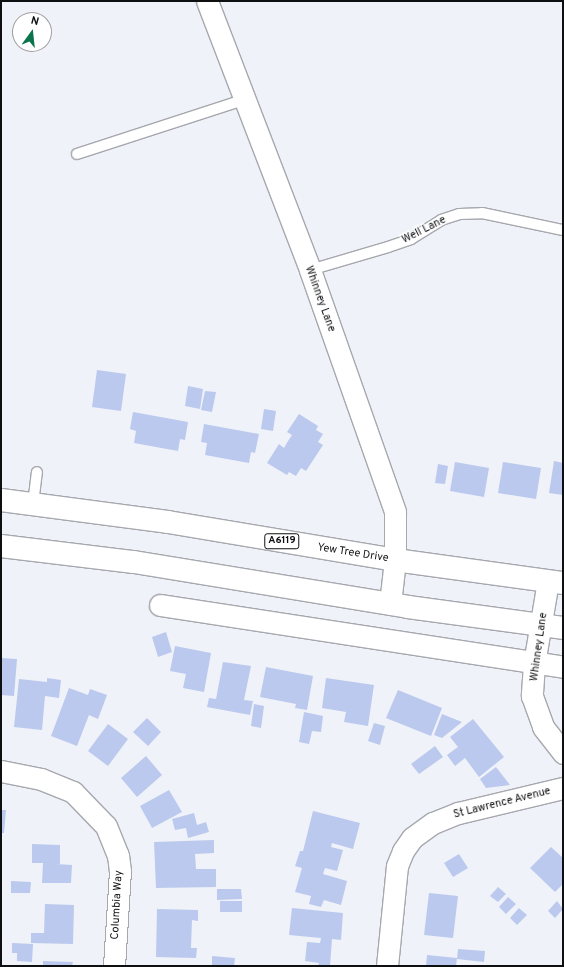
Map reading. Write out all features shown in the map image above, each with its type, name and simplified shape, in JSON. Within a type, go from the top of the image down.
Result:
[{"type":"highway","name":"Yew Tree Drive","points":[[1,500],[168,522],[395,560],[555,582]]},
{"type":"highway","points":[[1,546],[134,562],[390,604],[553,626]]},
{"type":"street","name":"Whinney Lane","points":[[207,1],[243,100],[310,270],[395,512],[395,560],[390,604]]},
{"type":"street","name":"Whinney Lane","points":[[555,582],[553,626],[534,664],[532,696],[543,727],[563,753]]},
{"type":"street","points":[[160,605],[534,664],[563,667]]},
{"type":"street","name":"Columbia Way","points":[[1,771],[40,779],[73,792],[106,826],[118,855],[120,871],[114,966]]},
{"type":"street","name":"St Lawrence Avenue","points":[[387,966],[397,866],[403,851],[412,838],[433,823],[458,812],[563,788]]},
{"type":"lane","points":[[77,154],[243,100]]},
{"type":"lane","name":"Well Lane","points":[[310,270],[411,239],[441,220],[459,214],[482,213],[563,230]]},
{"type":"lane","points":[[33,504],[36,472]]},
{"type":"building","points":[[97,370],[126,374],[121,411],[92,407]]},
{"type":"building","points":[[188,386],[203,389],[200,409],[185,406]]},
{"type":"building","points":[[205,391],[216,392],[212,412],[201,410]]},
{"type":"building","points":[[264,409],[276,411],[273,431],[261,429]]},
{"type":"building","points":[[133,412],[188,422],[185,440],[180,439],[178,451],[134,443],[136,431],[130,429]]},
{"type":"building","points":[[299,414],[318,426],[316,430],[323,434],[318,442],[323,445],[306,471],[301,468],[296,476],[289,472],[287,475],[267,463],[279,444],[284,448],[292,435],[287,432]]},
{"type":"building","points":[[204,424],[259,434],[255,453],[251,452],[249,463],[205,455],[207,443],[201,442]]},
{"type":"building","points":[[554,461],[563,463],[563,495],[549,493]]},
{"type":"building","points":[[455,462],[489,468],[484,497],[450,491]]},
{"type":"building","points":[[503,462],[541,468],[536,499],[498,493]]},
{"type":"building","points":[[438,464],[448,466],[445,484],[435,483]]},
{"type":"building","points":[[166,632],[172,652],[158,657],[152,637]]},
{"type":"building","points":[[175,646],[211,653],[204,692],[183,688],[186,674],[170,671]]},
{"type":"building","points":[[1,658],[17,659],[14,696],[1,695]]},
{"type":"building","points":[[223,662],[251,666],[244,700],[253,701],[250,715],[207,707],[209,698],[216,699]]},
{"type":"building","points":[[266,667],[313,676],[307,710],[295,708],[296,704],[260,697]]},
{"type":"building","points":[[47,678],[61,680],[59,698],[45,696],[42,730],[14,727],[19,679],[47,682]]},
{"type":"building","points":[[326,678],[374,685],[368,726],[344,722],[346,712],[322,708]]},
{"type":"building","points":[[69,688],[88,695],[90,689],[107,695],[98,719],[89,715],[77,746],[51,736]]},
{"type":"building","points":[[398,690],[442,708],[431,736],[386,718]]},
{"type":"building","points":[[254,704],[264,706],[261,728],[251,726]]},
{"type":"building","points":[[304,712],[323,716],[321,732],[312,731],[309,744],[299,742]]},
{"type":"building","points":[[442,714],[462,722],[442,738],[434,735]]},
{"type":"building","points":[[147,718],[161,732],[148,746],[133,732]]},
{"type":"building","points":[[473,719],[504,757],[479,777],[465,758],[455,766],[447,755],[458,747],[450,737]]},
{"type":"building","points":[[374,723],[385,726],[380,745],[368,741]]},
{"type":"building","points":[[108,724],[128,739],[108,766],[88,751]]},
{"type":"building","points":[[435,746],[443,757],[419,774],[411,764]]},
{"type":"building","points":[[146,756],[162,775],[137,797],[121,778]]},
{"type":"building","points":[[496,767],[510,785],[486,788],[480,779]]},
{"type":"building","points":[[169,790],[182,812],[152,828],[140,806]]},
{"type":"building","points":[[1,810],[6,810],[4,833],[1,833]]},
{"type":"building","points":[[313,811],[360,823],[353,849],[332,843],[331,847],[343,850],[337,871],[325,868],[323,874],[347,881],[341,905],[324,900],[321,907],[309,904],[311,896],[295,892],[302,868],[295,866],[300,851],[303,851]]},
{"type":"building","points":[[194,813],[197,825],[206,822],[209,832],[188,838],[186,828],[175,830],[172,819]]},
{"type":"building","points":[[214,840],[214,853],[195,854],[196,869],[216,869],[216,887],[156,888],[154,842]]},
{"type":"building","points":[[32,844],[60,845],[60,864],[56,864],[72,865],[71,883],[42,883],[43,863],[32,863]]},
{"type":"building","points":[[551,847],[563,858],[563,884],[555,892],[530,868]]},
{"type":"building","points":[[459,854],[468,868],[453,877],[444,863]]},
{"type":"building","points":[[11,881],[31,882],[30,893],[11,893]]},
{"type":"building","points":[[498,887],[506,894],[498,902],[490,896]]},
{"type":"building","points":[[217,889],[241,889],[242,899],[217,900]]},
{"type":"building","points":[[429,893],[458,896],[453,938],[424,935]]},
{"type":"building","points":[[508,897],[516,904],[506,914],[499,907]]},
{"type":"building","points":[[220,901],[242,901],[242,912],[220,912]]},
{"type":"building","points":[[557,901],[563,909],[555,918],[548,911]]},
{"type":"building","points":[[45,904],[74,905],[73,944],[31,943],[31,933],[44,933]]},
{"type":"building","points":[[292,908],[343,913],[341,940],[332,939],[330,966],[318,966],[319,963],[305,961],[307,942],[320,943],[321,938],[289,935]]},
{"type":"building","points":[[519,908],[527,915],[517,925],[510,918]]},
{"type":"building","points":[[157,909],[198,910],[198,921],[192,920],[191,948],[197,948],[196,958],[156,957]]},
{"type":"building","points":[[12,943],[33,944],[32,962],[17,961],[17,953],[12,953]]},
{"type":"building","points":[[458,949],[485,951],[484,962],[457,959]]},
{"type":"building","points":[[427,955],[457,958],[456,966],[426,966]]},
{"type":"building","points":[[212,956],[235,958],[234,966],[212,966]]},
{"type":"building","points":[[43,961],[73,962],[72,966],[43,966]]}]
